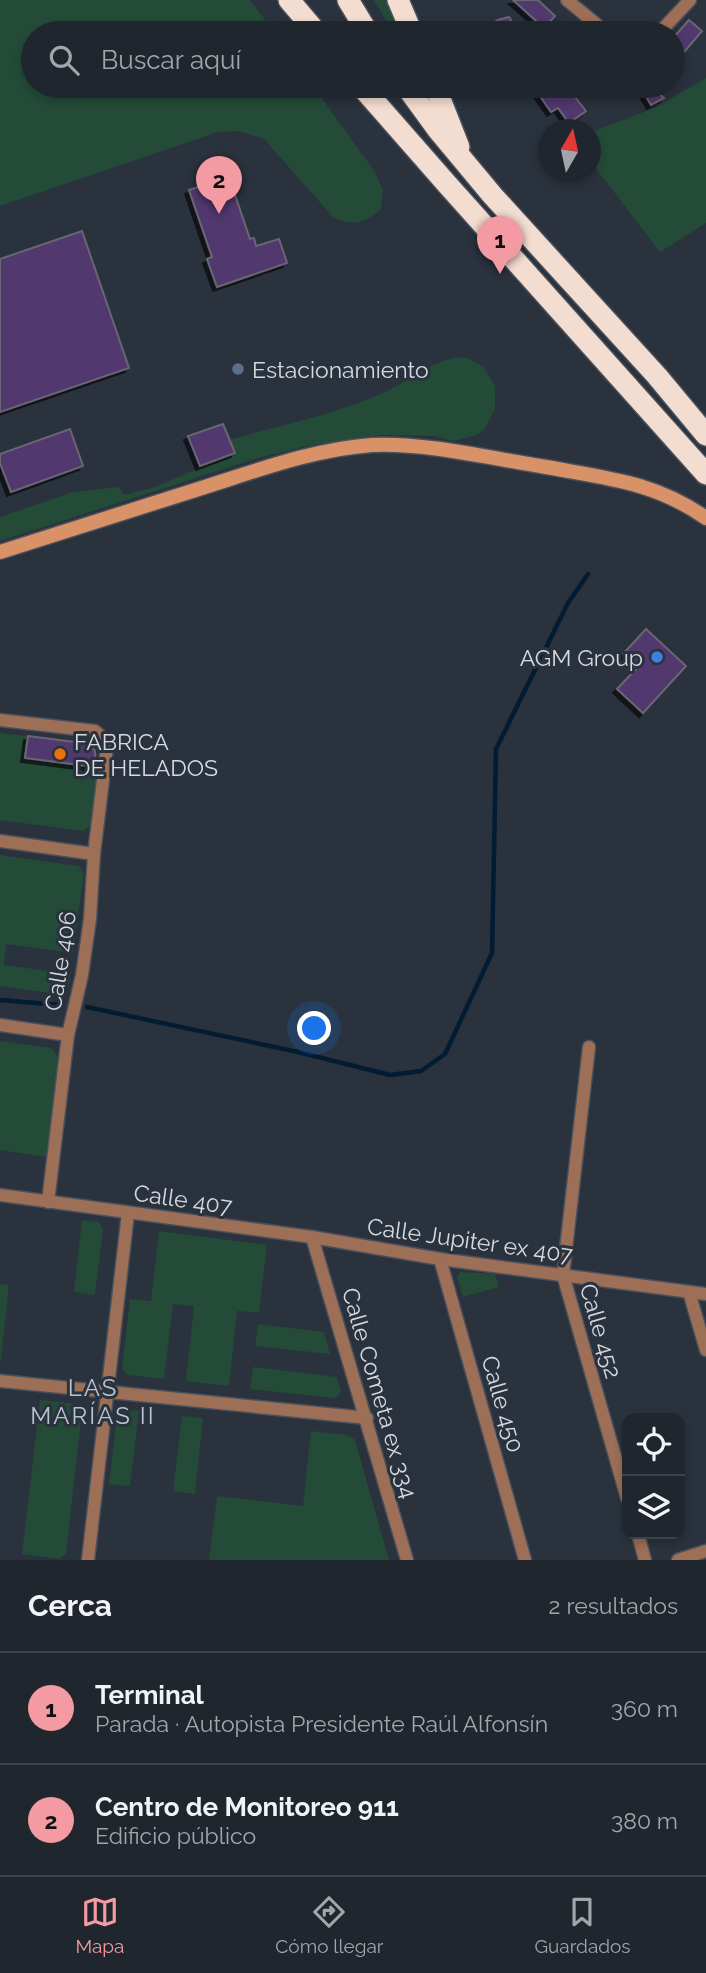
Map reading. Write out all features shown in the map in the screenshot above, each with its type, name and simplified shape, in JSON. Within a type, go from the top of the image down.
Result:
[{"type":"highway","points":[[289,0],[307,21]]},
{"type":"highway","points":[[348,0],[361,21]]},
{"type":"highway","points":[[398,0],[407,21]]},
{"type":"highway","points":[[372,98],[706,474]]},
{"type":"highway","points":[[415,98],[465,162],[706,435]]},
{"type":"highway","points":[[440,98],[465,162]]},
{"type":"street","points":[[567,0],[592,21]]},
{"type":"street","points":[[670,21],[690,0]]},
{"type":"street","points":[[0,552],[285,462],[340,449],[374,445],[466,454],[627,482],[678,499],[706,518]]},
{"type":"street","name":"Calle 406","points":[[0,720],[95,731],[104,739],[107,747],[94,854],[90,919],[82,975],[68,1035],[48,1202]]},
{"type":"street","points":[[0,841],[94,854]]},
{"type":"street","points":[[0,1025],[68,1035]]},
{"type":"street","name":"Calle 452","points":[[589,1047],[563,1275],[622,1480]]},
{"type":"street","points":[[0,1195],[48,1202]]},
{"type":"street","name":"Calle 407","points":[[48,1202],[312,1237]]},
{"type":"street","points":[[88,1560],[128,1213]]},
{"type":"street","name":"Calle Jupiter ex 407","points":[[312,1237],[440,1259],[706,1294]]},
{"type":"street","name":"Calle Cometa ex 334","points":[[312,1237],[407,1560]]},
{"type":"street","name":"Calle 450","points":[[440,1259],[525,1560]]},
{"type":"street","points":[[689,1292],[706,1350]]},
{"type":"street","points":[[0,1381],[367,1418]]},
{"type":"street","points":[[639,1539],[645,1560]]},
{"type":"street","points":[[678,1560],[706,1551]]},
{"type":"green space","points":[[0,0],[250,0],[266,21],[21,21],[21,98],[322,98],[375,172],[383,190],[381,209],[363,221],[346,222],[332,216],[264,139],[238,131],[218,132],[0,206]]},
{"type":"green space","points":[[374,0],[389,0],[397,21],[386,21]]},
{"type":"green space","points":[[706,78],[706,223],[660,252],[601,175],[601,128],[657,107],[672,98],[685,98],[685,90]]},
{"type":"green space","points":[[464,357],[483,366],[495,386],[495,409],[484,430],[474,436],[453,441],[435,436],[381,435],[311,445],[258,458],[0,541],[0,517],[73,492],[119,487],[124,495],[152,488],[234,454],[229,440],[348,407],[385,392],[433,365]]},
{"type":"green space","points":[[0,733],[28,736],[25,758],[98,768],[90,826],[83,831],[0,820]]},
{"type":"green space","points":[[0,855],[79,866],[84,873],[73,953],[6,944],[4,965],[70,974],[69,986],[58,994],[0,986]]},
{"type":"green space","points":[[0,1041],[51,1048],[59,1058],[46,1157],[0,1150]]},
{"type":"green space","points":[[82,1220],[98,1222],[103,1229],[95,1295],[74,1292]]},
{"type":"green space","points":[[159,1231],[267,1245],[259,1313],[237,1311],[229,1386],[186,1381],[194,1306],[173,1304],[164,1379],[127,1375],[122,1368],[130,1299],[151,1301]]},
{"type":"green space","points":[[460,1272],[495,1274],[499,1287],[463,1297],[457,1277]]},
{"type":"green space","points":[[0,1284],[9,1285],[1,1360],[0,1360]]},
{"type":"green space","points":[[258,1324],[324,1332],[330,1354],[255,1346]]},
{"type":"green space","points":[[253,1367],[337,1377],[341,1392],[335,1398],[250,1389]]},
{"type":"green space","points":[[40,1400],[77,1404],[82,1411],[66,1554],[59,1559],[22,1554]]},
{"type":"green space","points":[[123,1409],[139,1411],[130,1486],[109,1484],[117,1415]]},
{"type":"green space","points":[[182,1416],[203,1418],[195,1494],[173,1491]]},
{"type":"green space","points":[[311,1431],[348,1435],[355,1440],[389,1560],[209,1560],[217,1496],[303,1506]]},
{"type":"building","points":[[513,0],[538,0],[555,16],[550,21],[536,21]]},
{"type":"building","points":[[509,17],[512,21],[496,21]]},
{"type":"building","points":[[689,20],[702,31],[685,51],[685,24]]},
{"type":"building","points":[[541,98],[576,98],[586,111],[575,119],[566,119],[558,108],[551,112]]},
{"type":"building","points":[[647,98],[664,98],[651,105]]},
{"type":"building","points":[[229,177],[250,239],[254,238],[256,246],[279,239],[287,263],[217,287],[207,259],[212,257],[189,190]]},
{"type":"building","points":[[82,231],[129,368],[0,412],[0,259]]},
{"type":"building","points":[[223,424],[235,453],[200,466],[188,436]]},
{"type":"building","points":[[70,429],[83,466],[11,492],[0,463],[0,454]]},
{"type":"building","points":[[646,629],[686,666],[643,713],[617,689],[638,667],[623,654]]},
{"type":"building","name":"FABRICA DE HELADOS","points":[[28,736],[90,744],[95,751],[96,767],[25,758]]},
{"type":"waterway","points":[[87,1007],[298,1052],[390,1075],[421,1071],[445,1054],[492,953],[496,749],[568,603],[588,574]]},
{"type":"waterway","points":[[0,1000],[60,1005]]},
{"type":"place","name":"Centro de Monitoreo 911","points":[[219,214]]},
{"type":"place","name":"Terminal","points":[[500,274]]},
{"type":"place","name":"Estacionamiento","points":[[238,369]]},
{"type":"place","name":"AGM Group","points":[[657,657]]},
{"type":"place","name":"FABRICA DE HELADOS","points":[[60,754]]},
{"type":"district","name":"LAS MARÍAS II","points":[[93,1401]]}]
